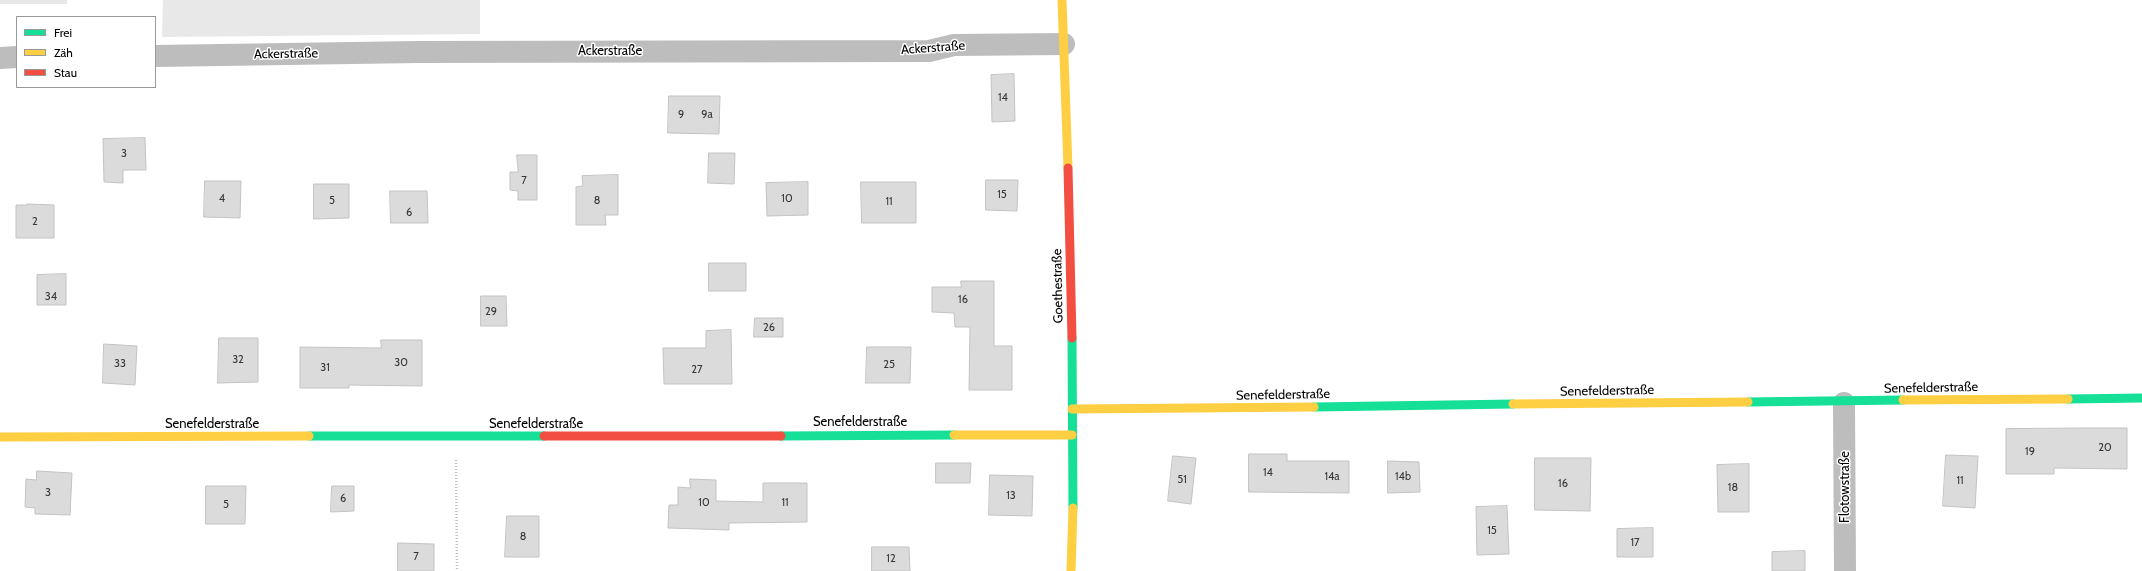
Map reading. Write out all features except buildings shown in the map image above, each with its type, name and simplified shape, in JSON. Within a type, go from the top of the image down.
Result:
[{"type":"street","name":"Goethestraße","points":[[1062,0],[1071,256],[1072,435],[1074,498],[1071,571]]},
{"type":"street","name":"Ackerstraße","points":[[156,56],[442,52],[929,51],[954,45],[1064,44]]},
{"type":"street","points":[[0,58],[16,57]]},
{"type":"street","name":"Senefelderstraße","points":[[1072,410],[1844,403],[2142,398]]},
{"type":"street","name":"Flotowstraße","points":[[1844,403],[1845,571]]},
{"type":"street","name":"Senefelderstraße","points":[[0,437],[1072,435]]},
{"type":"path","points":[[456,437],[457,571]]},
{"type":"shaded area","points":[[0,0],[67,0],[67,4],[0,4]]},
{"type":"shaded area","points":[[163,0],[480,0],[480,34],[162,37]]},
{"type":"traffic: fast","points":[[1072,338],[1073,508]]},
{"type":"traffic: fast","points":[[2068,399],[2142,398]]},
{"type":"traffic: fast","points":[[1748,402],[1903,400]]},
{"type":"traffic: fast","points":[[1314,407],[1513,404]]},
{"type":"traffic: fast","points":[[781,436],[954,435]]},
{"type":"traffic: fast","points":[[309,436],[544,436]]},
{"type":"traffic: slow","points":[[1062,0],[1068,168]]},
{"type":"traffic: slow","points":[[1903,400],[2068,399]]},
{"type":"traffic: slow","points":[[1513,404],[1748,402]]},
{"type":"traffic: slow","points":[[1072,409],[1314,407]]},
{"type":"traffic: slow","points":[[954,435],[1072,435]]},
{"type":"traffic: slow","points":[[0,437],[309,436]]},
{"type":"traffic: slow","points":[[1071,571],[1073,508]]},
{"type":"traffic: jam","points":[[1068,168],[1072,338]]},
{"type":"traffic: jam","points":[[544,436],[781,436]]}]
